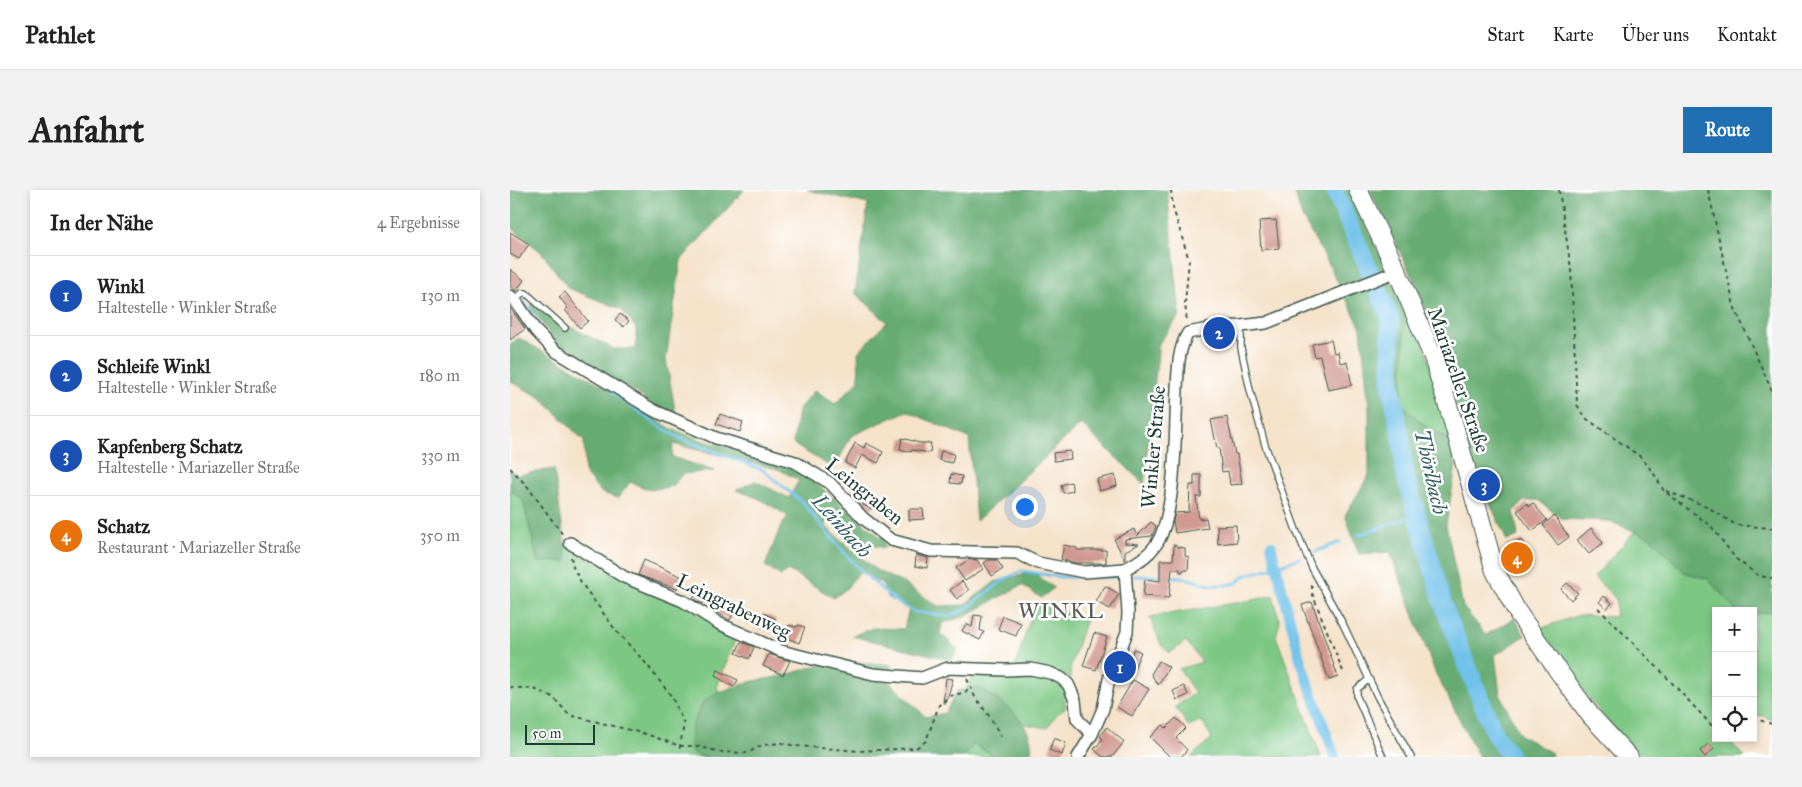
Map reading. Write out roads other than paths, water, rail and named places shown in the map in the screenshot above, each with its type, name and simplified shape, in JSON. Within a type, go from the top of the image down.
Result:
[{"type":"main road","name":"Mariazeller Straße","points":[[1358,190],[1433,356],[1495,571],[1518,613],[1559,672],[1591,716],[1629,757]]},
{"type":"street","points":[[1241,326],[1266,323],[1394,272]]},
{"type":"street","name":"Leingraben","points":[[516,297],[536,331],[554,350],[654,410],[716,438],[795,462],[830,482],[864,518],[891,540],[931,551],[1017,553],[1038,563],[1084,572],[1125,569]]},
{"type":"street","name":"Winkler Straße","points":[[1125,569],[1143,559],[1156,545],[1168,516],[1172,490],[1178,366],[1182,342],[1188,334],[1218,326],[1241,326]]},
{"type":"street","name":"Leingrabenweg","points":[[570,543],[624,577],[683,601],[720,624],[781,651],[873,674],[922,678],[948,668],[1031,669],[1050,673],[1068,684],[1075,700],[1078,719],[1092,734]]},
{"type":"street","points":[[1078,757],[1092,734],[1103,709],[1109,679],[1127,632],[1128,612],[1125,569]]},
{"type":"lane","points":[[516,297],[526,293],[565,328]]},
{"type":"lane","points":[[1241,326],[1241,348],[1250,390],[1281,491],[1312,568],[1411,757]]},
{"type":"lane","points":[[1369,679],[1357,689],[1357,697],[1382,757]]},
{"type":"waterway","name":"Thörlbach","points":[[1334,190],[1390,317],[1391,385],[1401,438],[1405,474],[1445,610],[1495,735],[1511,757]]},
{"type":"waterway","name":"Leinbach","points":[[519,296],[533,314]]},
{"type":"waterway","name":"Leinbach","points":[[612,392],[653,422],[679,438],[763,470],[802,502],[846,555],[868,577],[897,602],[914,612],[948,616],[963,611],[1005,579],[1021,571],[1061,577],[1081,577]]},
{"type":"waterway","name":"Leinbach","points":[[1358,535],[1416,515]]},
{"type":"waterway","name":"Leinbach","points":[[1315,552],[1340,542]]},
{"type":"waterway","points":[[1271,545],[1301,662],[1335,757]]},
{"type":"waterway","name":"Leinbach","points":[[1135,576],[1181,577],[1209,585],[1226,585],[1236,583],[1246,575],[1300,558]]},
{"type":"waterway","name":"Leinbach","points":[[1093,577],[1120,577]]},
{"type":"place","name":"Schleife Winkl","points":[[1219,333]]},
{"type":"place","name":"Kapfenberg Schatz","points":[[1484,485]]},
{"type":"place","name":"Schatz","points":[[1517,558]]},
{"type":"place","name":"Winkl","points":[[1120,667]]},
{"type":"district","name":"WINKL","points":[[1061,610]]}]
